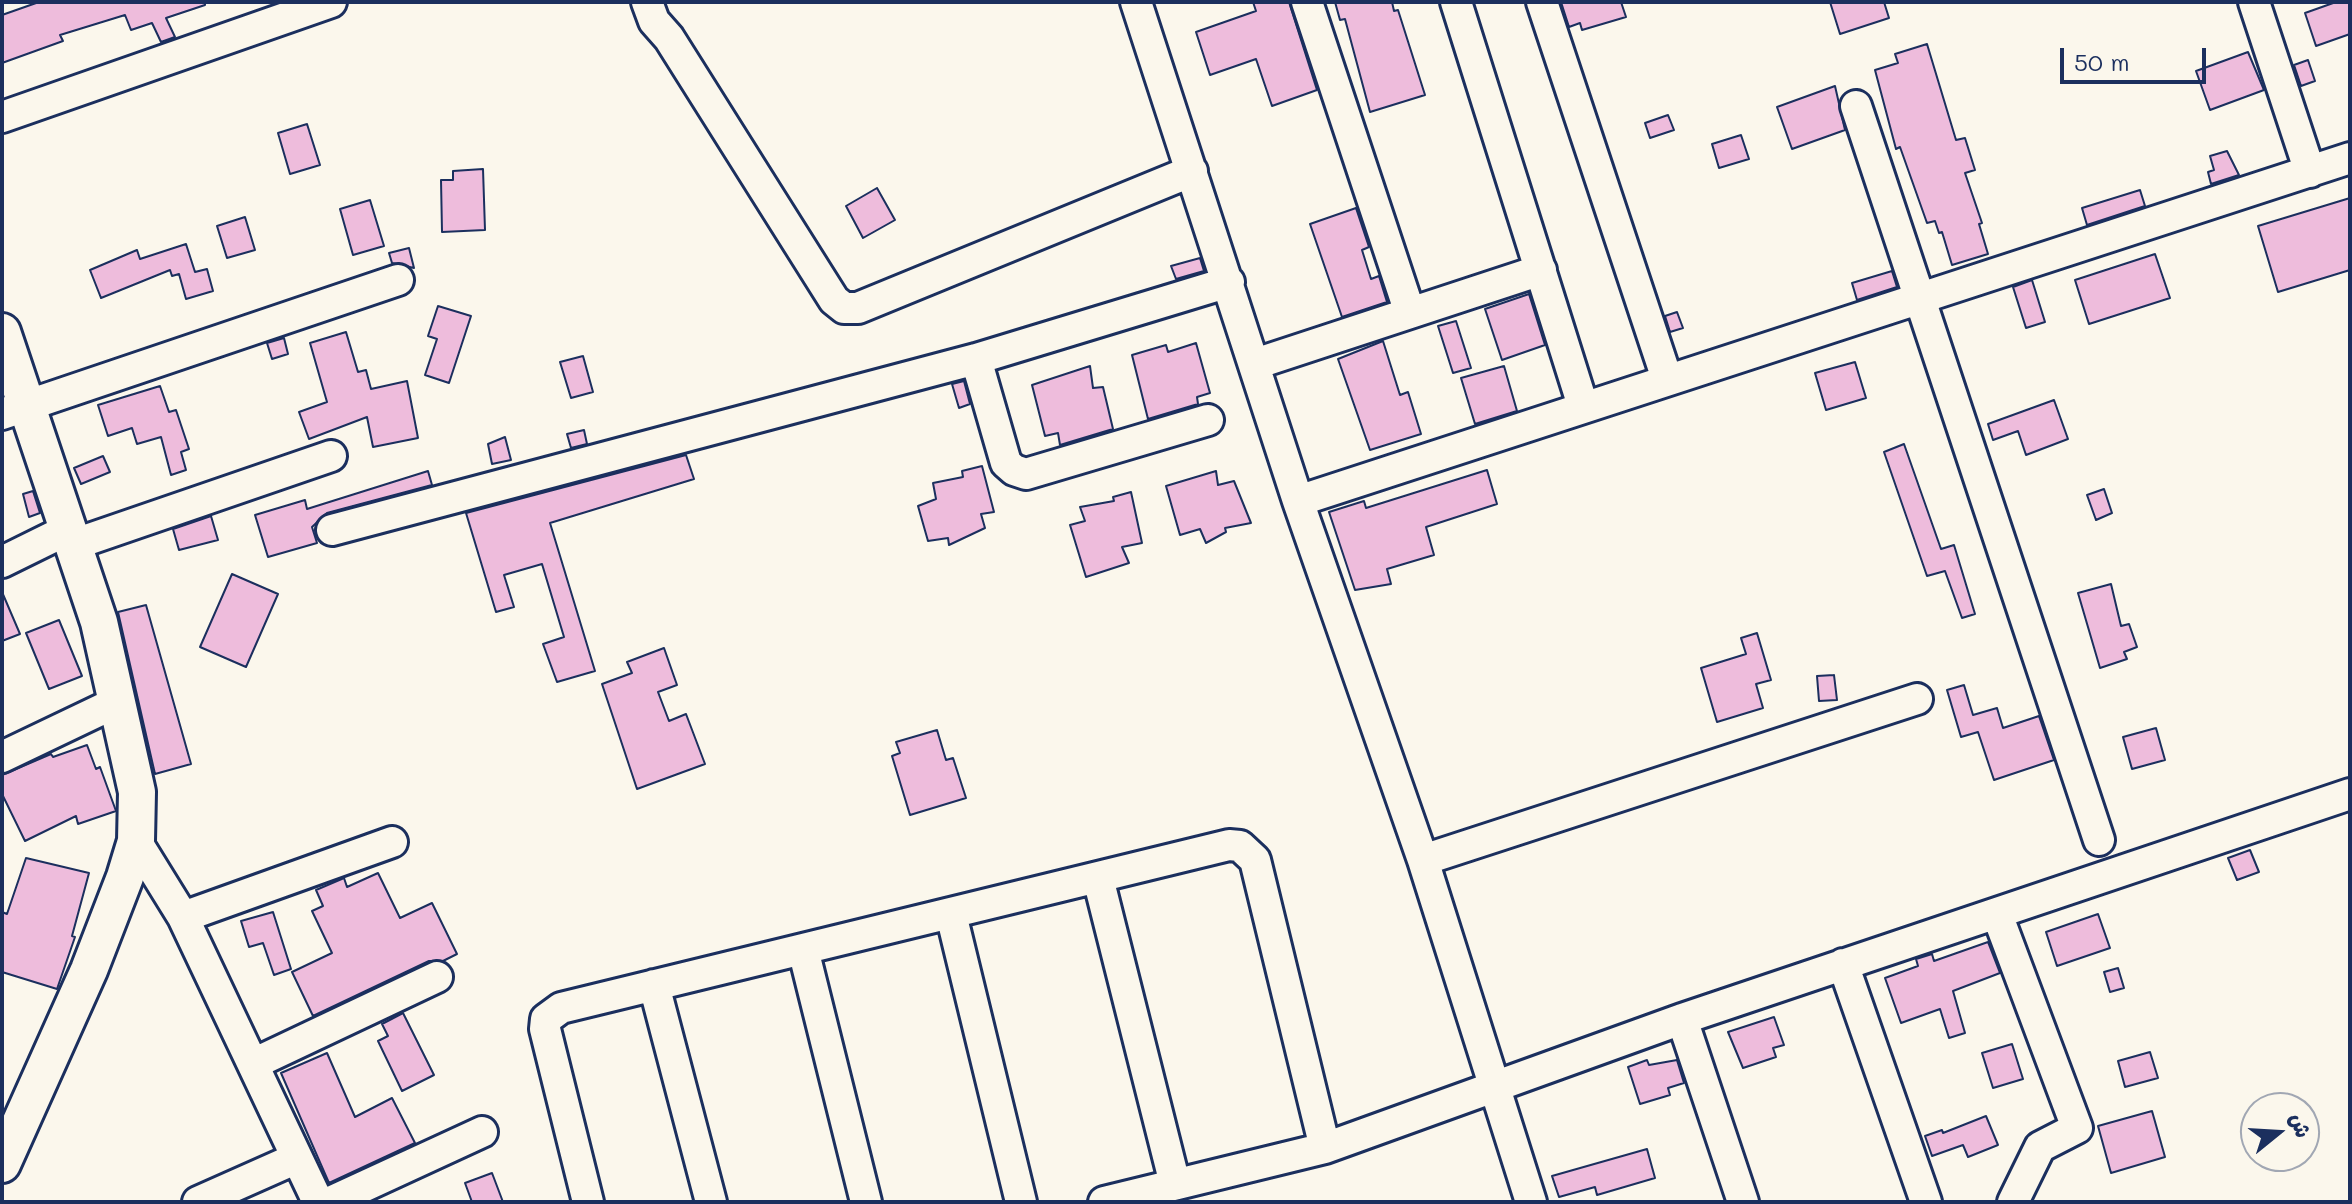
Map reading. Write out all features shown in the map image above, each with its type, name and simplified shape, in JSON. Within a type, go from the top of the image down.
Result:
[{"type":"main road","points":[[2,332],[14,410],[72,536],[99,622],[137,792],[136,841],[125,877],[89,970],[2,1164]]},
{"type":"street","points":[[2,117],[331,2]]},
{"type":"street","points":[[647,2],[654,21],[669,38],[834,300],[844,308],[858,308],[1192,171]]},
{"type":"street","points":[[1136,2],[1298,501],[1423,860],[1531,1202]]},
{"type":"street","points":[[1307,2],[1410,313]]},
{"type":"street","points":[[1456,2],[1583,406]]},
{"type":"street","points":[[1542,2],[1667,379]]},
{"type":"street","points":[[2254,2],[2310,172]]},
{"type":"street","points":[[1856,106],[2099,840]]},
{"type":"street","points":[[1298,501],[2350,158]]},
{"type":"street","points":[[1255,364],[1541,270]]},
{"type":"street","points":[[14,410],[398,280]]},
{"type":"street","points":[[332,530],[976,359],[1229,282]]},
{"type":"street","points":[[976,359],[1006,463],[1026,474],[1208,420]]},
{"type":"street","points":[[2,562],[72,536],[331,456]]},
{"type":"street","points":[[1423,860],[1917,699]]},
{"type":"street","points":[[2,757],[117,702]]},
{"type":"street","points":[[1104,1202],[1325,1148],[1682,1019],[2350,794]]},
{"type":"street","points":[[136,841],[183,917],[318,1202]]},
{"type":"street","points":[[183,917],[392,842]]},
{"type":"street","points":[[588,1202],[547,1041],[546,1019],[561,1008],[1229,845],[1248,851],[1255,860],[1325,1148]]},
{"type":"street","points":[[1098,878],[1175,1184]]},
{"type":"street","points":[[951,914],[1021,1202]]},
{"type":"street","points":[[1997,914],[2077,1128],[2040,1147],[2013,1202]]},
{"type":"street","points":[[803,949],[866,1202]]},
{"type":"street","points":[[1843,964],[1926,1202]]},
{"type":"street","points":[[253,1064],[437,977]]},
{"type":"street","points":[[654,985],[711,1202]]},
{"type":"street","points":[[1682,1019],[1743,1202]]},
{"type":"street","points":[[330,1202],[482,1132]]},
{"type":"street","points":[[198,1202],[297,1158]]},
{"type":"building","points":[[39,2],[205,2],[205,5],[166,18],[175,37],[161,42],[152,23],[131,30],[125,15],[60,35],[63,41],[2,63],[2,15]]},
{"type":"building","points":[[1253,2],[1289,2],[1317,90],[1272,106],[1256,59],[1210,75],[1196,32],[1256,11]]},
{"type":"building","points":[[1335,2],[1392,2],[1394,11],[1398,10],[1425,95],[1370,112],[1345,19],[1340,20]]},
{"type":"building","points":[[1561,2],[1621,2],[1626,17],[1582,30],[1580,23],[1569,27]]},
{"type":"building","points":[[1830,2],[1884,2],[1889,18],[1840,34]]},
{"type":"building","points":[[2336,2],[2350,2],[2350,34],[2316,46],[2305,13]]},
{"type":"building","points":[[1927,44],[1956,140],[1965,138],[1975,170],[1965,173],[1982,223],[1979,224],[1988,254],[1952,265],[1942,232],[1939,233],[1935,221],[1927,223],[1900,147],[1896,149],[1875,70],[1898,63],[1895,54]]},
{"type":"building","points":[[2248,52],[2264,90],[2210,110],[2196,71]]},
{"type":"building","points":[[2308,60],[2315,81],[2301,86],[2294,65]]},
{"type":"building","points":[[1835,86],[1845,130],[1792,149],[1777,107]]},
{"type":"building","points":[[1668,115],[1674,130],[1650,138],[1645,123]]},
{"type":"building","points":[[307,124],[320,165],[290,174],[278,133]]},
{"type":"building","points":[[1741,135],[1749,159],[1719,168],[1712,144]]},
{"type":"building","points":[[2227,151],[2239,175],[2211,184],[2208,172],[2214,170],[2210,156]]},
{"type":"building","points":[[483,169],[485,230],[442,232],[441,180],[453,180],[453,171]]},
{"type":"building","points":[[877,188],[895,220],[863,238],[846,206]]},
{"type":"building","points":[[2140,190],[2145,206],[2087,225],[2082,208]]},
{"type":"building","points":[[2350,198],[2350,270],[2278,292],[2258,226]]},
{"type":"building","points":[[370,200],[384,246],[353,255],[340,209]]},
{"type":"building","points":[[1356,208],[1369,247],[1362,250],[1371,279],[1379,276],[1387,302],[1342,317],[1310,224]]},
{"type":"building","points":[[245,217],[255,250],[227,258],[217,226]]},
{"type":"building","points":[[186,244],[195,272],[207,269],[213,291],[186,299],[179,274],[172,276],[170,270],[101,298],[90,270],[137,250],[140,259]]},
{"type":"building","points":[[409,248],[414,268],[392,263],[389,253]]},
{"type":"building","points":[[2155,254],[2170,298],[2089,324],[2075,280]]},
{"type":"building","points":[[1200,258],[1204,271],[1176,279],[1171,266]]},
{"type":"building","points":[[1892,271],[1897,287],[1857,300],[1852,283]]},
{"type":"building","points":[[2032,280],[2045,322],[2026,328],[2013,287]]},
{"type":"building","points":[[1529,294],[1545,345],[1502,360],[1485,309]]},
{"type":"building","points":[[438,306],[471,316],[449,383],[425,375],[437,339],[428,336]]},
{"type":"building","points":[[1677,312],[1683,328],[1670,332],[1665,316]]},
{"type":"building","points":[[1456,321],[1471,368],[1453,373],[1438,326]]},
{"type":"building","points":[[346,332],[358,372],[366,370],[371,389],[407,381],[418,438],[373,447],[367,417],[309,439],[299,412],[327,402],[310,343]]},
{"type":"building","points":[[284,338],[288,354],[272,359],[267,343]]},
{"type":"building","points":[[1383,341],[1400,395],[1408,392],[1421,434],[1370,450],[1338,359]]},
{"type":"building","points":[[1196,343],[1210,393],[1197,397],[1198,404],[1148,419],[1132,355],[1166,345],[1168,352]]},
{"type":"building","points":[[583,356],[593,392],[571,398],[560,362]]},
{"type":"building","points":[[1855,362],[1866,398],[1826,410],[1815,373]]},
{"type":"building","points":[[1090,366],[1093,388],[1103,387],[1113,429],[1060,445],[1058,433],[1045,436],[1032,385]]},
{"type":"building","points":[[1504,366],[1517,411],[1475,424],[1461,378]]},
{"type":"building","points":[[964,381],[970,404],[959,408],[952,384]]},
{"type":"building","points":[[160,386],[169,412],[176,410],[189,449],[181,452],[186,470],[171,475],[161,437],[137,444],[132,428],[108,436],[98,405]]},
{"type":"building","points":[[2054,400],[2068,439],[2026,455],[2018,431],[1993,440],[1988,424]]},
{"type":"building","points":[[584,430],[587,444],[571,448],[567,434]]},
{"type":"building","points":[[505,437],[511,460],[492,464],[488,444]]},
{"type":"building","points":[[1904,444],[1941,549],[1954,545],[1975,614],[1962,618],[1945,571],[1927,576],[1884,452]]},
{"type":"building","points":[[686,455],[694,479],[550,523],[595,671],[557,682],[543,644],[564,637],[542,564],[504,575],[514,607],[496,612],[466,513]]},
{"type":"building","points":[[103,456],[110,472],[81,484],[74,468]]},
{"type":"building","points":[[982,466],[994,512],[981,514],[985,528],[949,545],[948,538],[928,541],[918,506],[936,499],[933,483],[963,477],[962,471]]},
{"type":"building","points":[[1487,470],[1497,504],[1426,527],[1434,555],[1387,569],[1391,584],[1355,590],[1329,512],[1364,501],[1366,508]]},
{"type":"building","points":[[428,471],[432,485],[327,513],[312,527],[317,543],[268,557],[255,515],[305,500],[307,509]]},
{"type":"building","points":[[1216,471],[1218,485],[1234,481],[1251,523],[1225,528],[1226,532],[1206,543],[1200,529],[1180,535],[1166,486]]},
{"type":"building","points":[[2104,489],[2112,513],[2096,520],[2087,495]]},
{"type":"building","points":[[33,491],[40,513],[29,517],[23,494]]},
{"type":"building","points":[[1131,492],[1142,543],[1122,547],[1129,563],[1086,577],[1070,525],[1085,521],[1080,507],[1114,501],[1113,497]]},
{"type":"building","points":[[211,516],[218,540],[179,550],[173,529]]},
{"type":"building","points":[[232,574],[278,594],[246,667],[200,647]]},
{"type":"building","points":[[2111,584],[2121,626],[2129,624],[2137,647],[2124,652],[2127,659],[2100,668],[2078,593]]},
{"type":"building","points":[[2,592],[20,634],[2,641]]},
{"type":"building","points":[[146,605],[191,764],[155,774],[118,612]]},
{"type":"building","points":[[59,620],[82,676],[49,689],[26,633]]},
{"type":"building","points":[[1757,633],[1771,680],[1756,684],[1763,708],[1717,722],[1701,668],[1746,654],[1741,638]]},
{"type":"building","points":[[664,648],[677,685],[658,692],[669,721],[686,714],[705,764],[637,789],[602,684],[632,673],[627,662]]},
{"type":"building","points":[[1834,675],[1837,700],[1819,701],[1817,676]]},
{"type":"building","points":[[1964,685],[1973,715],[1997,708],[2003,728],[2039,716],[2054,760],[1994,780],[1978,732],[1961,737],[1947,690]]},
{"type":"building","points":[[2156,728],[2165,760],[2132,769],[2123,737]]},
{"type":"building","points":[[937,730],[946,760],[953,758],[966,798],[910,815],[892,756],[900,753],[896,742]]},
{"type":"building","points":[[87,745],[96,769],[100,767],[116,811],[78,824],[76,816],[25,841],[2,794],[2,775],[51,754],[53,757]]},
{"type":"building","points":[[2250,850],[2259,872],[2237,880],[2228,858]]},
{"type":"building","points":[[26,858],[89,873],[72,936],[75,937],[57,989],[2,972],[2,912],[7,914]]},
{"type":"building","points":[[378,873],[400,918],[432,903],[457,954],[443,961],[429,961],[313,1016],[292,972],[332,953],[312,911],[323,906],[316,890],[344,878],[347,887]]},
{"type":"building","points":[[273,912],[291,969],[274,975],[263,943],[249,947],[241,921]]},
{"type":"building","points":[[2098,914],[2110,948],[2057,966],[2046,932]]},
{"type":"building","points":[[1988,942],[2000,973],[1953,991],[1965,1033],[1949,1038],[1940,1009],[1901,1023],[1885,978],[1918,966],[1916,959],[1932,954],[1934,961]]},
{"type":"building","points":[[2118,968],[2124,988],[2110,992],[2104,972]]},
{"type":"building","points":[[403,1013],[434,1075],[402,1091],[378,1041],[388,1036],[382,1024]]},
{"type":"building","points":[[1774,1017],[1784,1045],[1773,1048],[1776,1057],[1743,1068],[1728,1032]]},
{"type":"building","points":[[2012,1044],[2023,1079],[1993,1088],[1982,1053]]},
{"type":"building","points":[[2150,1052],[2158,1078],[2125,1087],[2118,1061]]},
{"type":"building","points":[[327,1053],[355,1117],[392,1098],[415,1143],[329,1183],[281,1073]]},
{"type":"building","points":[[1647,1060],[1649,1065],[1677,1060],[1684,1083],[1668,1088],[1670,1095],[1640,1104],[1628,1067]]},
{"type":"building","points":[[2152,1111],[2165,1157],[2111,1173],[2098,1126]]},
{"type":"building","points":[[1986,1116],[1998,1145],[1968,1157],[1963,1145],[1932,1156],[1925,1136],[1942,1130],[1943,1133]]},
{"type":"building","points":[[1647,1149],[1655,1178],[1597,1195],[1595,1187],[1559,1197],[1552,1176]]},
{"type":"building","points":[[492,1173],[503,1202],[472,1202],[465,1183]]}]
